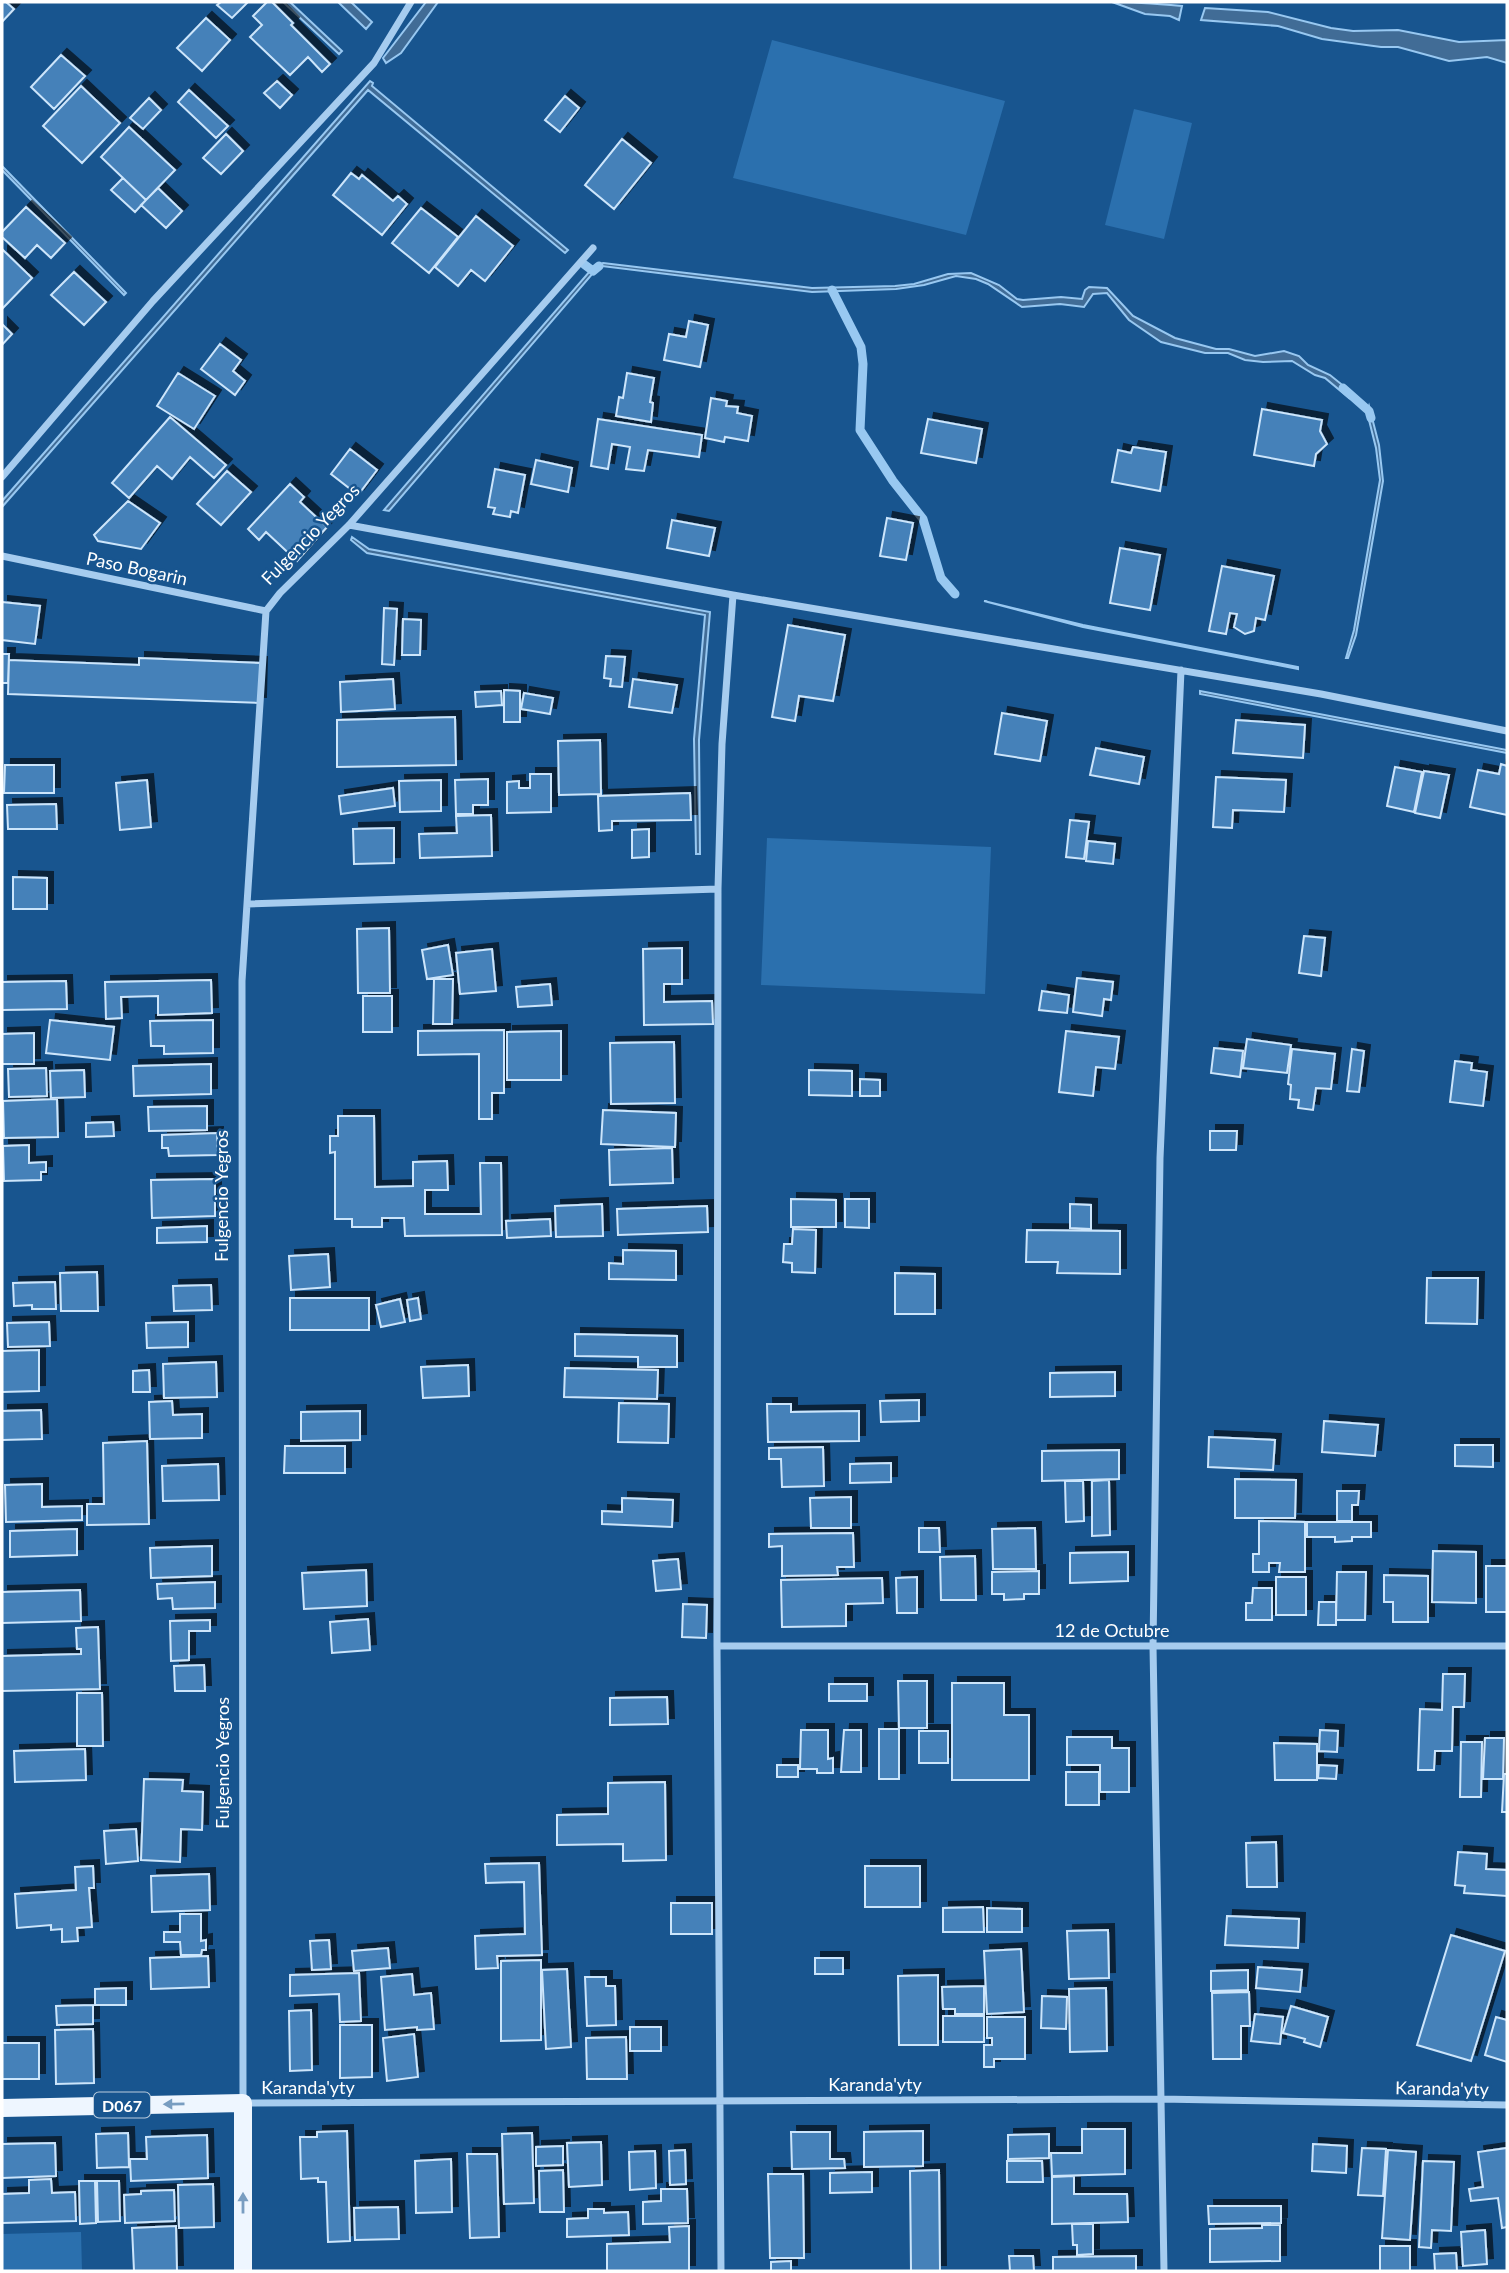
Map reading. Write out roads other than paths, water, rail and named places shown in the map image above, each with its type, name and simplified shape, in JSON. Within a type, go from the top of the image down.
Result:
[{"type":"main road","name":"D067","points":[[2,2108],[243,2103]]},
{"type":"main road","name":"Fulgencio Yegros","points":[[243,2103],[243,2271]]},
{"type":"street","points":[[2,477],[153,301],[374,63],[411,2]]},
{"type":"street","name":"Fulgencio Yegros","points":[[243,2103],[242,981],[267,611],[280,593],[349,525],[593,247]]},
{"type":"street","points":[[349,525],[733,595],[1321,694],[1507,731]]},
{"type":"street","name":"Paso Bogarin","points":[[2,556],[267,611]]},
{"type":"street","points":[[721,2271],[717,1646],[718,889],[722,744],[733,595]]},
{"type":"street","points":[[1164,2271],[1153,1646],[1160,1158],[1181,670]]},
{"type":"street","points":[[247,904],[718,889]]},
{"type":"street","name":"12 de Octubre","points":[[717,1646],[1507,1646]]},
{"type":"street","name":"Karanda'yty","points":[[243,2103],[1160,2099],[1507,2105]]},
{"type":"waterway","points":[[585,265],[593,271],[599,266]]},
{"type":"waterway","points":[[832,290],[861,347],[863,364],[860,430],[893,481],[923,519],[941,578],[955,594]]},
{"type":"waterway","points":[[1343,388],[1369,411],[1371,418]]}]
